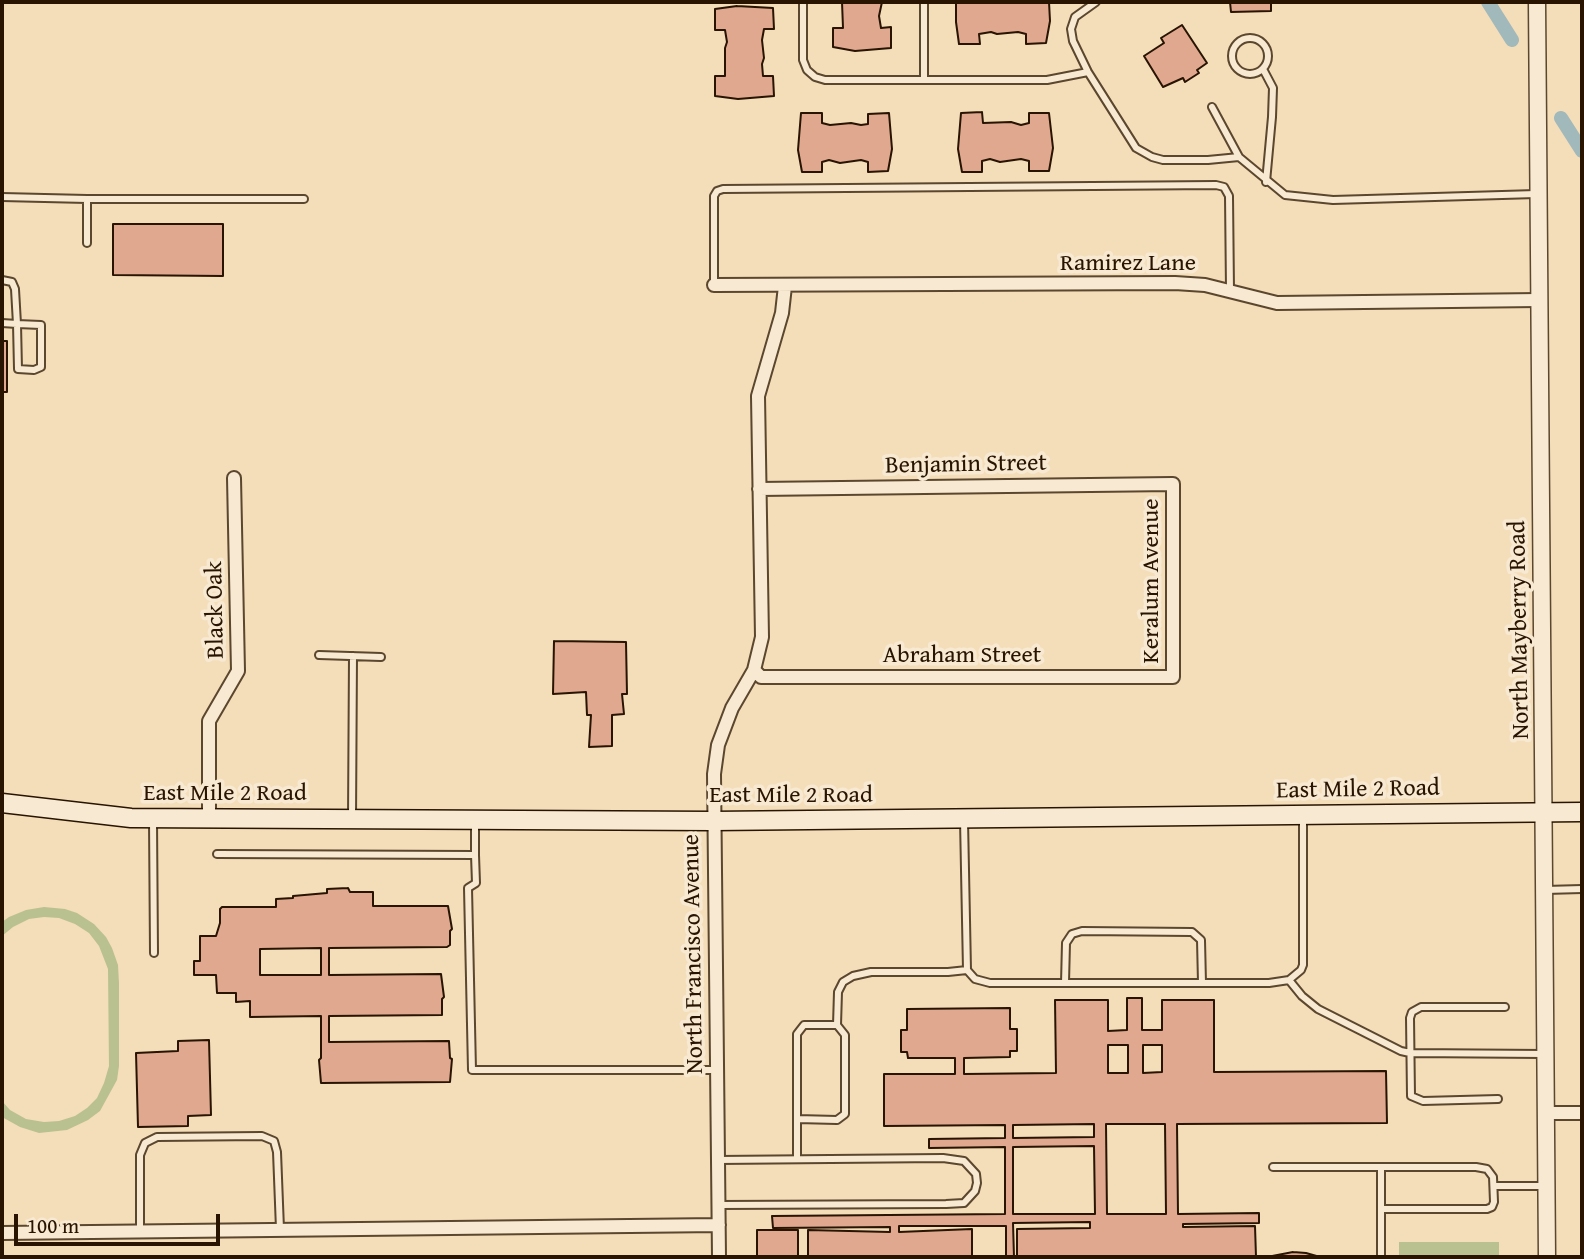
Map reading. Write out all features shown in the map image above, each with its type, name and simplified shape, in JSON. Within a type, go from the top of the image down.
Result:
[{"type":"main road","name":"East Mile 2 Road","points":[[2,803],[131,818],[474,820],[713,821],[1582,812]]},
{"type":"street","name":"North Mayberry Road","points":[[1537,2],[1547,1257]]},
{"type":"street","name":"Ramirez Lane","points":[[714,285],[1175,283],[1205,285],[1277,303],[1539,300]]},
{"type":"street","name":"North Francisco Avenue","points":[[719,1257],[714,774],[718,745],[732,708],[754,670],[762,637],[758,396],[782,313],[785,286]]},
{"type":"street","name":"Black Oak","points":[[209,818],[209,721],[238,671],[234,478]]},
{"type":"street","name":"Benjamin Street","points":[[760,488],[1173,484]]},
{"type":"street","name":"Keralum Avenue","points":[[1173,484],[1173,677]]},
{"type":"street","name":"Abraham Street","points":[[754,670],[761,677],[1173,677]]},
{"type":"street","points":[[1546,1113],[1582,1113]]},
{"type":"street","points":[[2,1233],[719,1226]]},
{"type":"lane","points":[[803,2],[803,60],[807,70],[815,77],[825,80],[1047,80],[1088,72]]},
{"type":"lane","points":[[924,2],[924,80]]},
{"type":"lane","points":[[1096,2],[1074,17],[1071,29],[1073,41],[1088,72],[1136,148],[1163,160],[1239,157]]},
{"type":"lane","points":[[1255,38],[1266,46],[1269,58],[1263,69],[1253,74],[1237,68],[1232,52],[1238,43],[1255,38]]},
{"type":"lane","points":[[1263,69],[1273,88],[1266,182]]},
{"type":"lane","points":[[1212,107],[1239,157],[1285,195],[1334,200],[1538,194]]},
{"type":"lane","points":[[714,285],[714,196],[717,191],[723,189],[1216,186],[1224,187],[1229,196],[1230,290]]},
{"type":"lane","points":[[2,197],[304,199]]},
{"type":"lane","points":[[87,243],[88,199]]},
{"type":"lane","points":[[2,280],[12,282],[15,289],[17,324],[18,369],[34,370],[41,367],[41,325],[17,324],[2,323]]},
{"type":"lane","points":[[319,655],[381,657]]},
{"type":"lane","points":[[352,819],[353,656]]},
{"type":"lane","points":[[964,818],[967,970],[975,979],[983,982],[1269,983],[1289,980],[1303,965],[1303,815]]},
{"type":"lane","points":[[153,818],[154,953]]},
{"type":"lane","points":[[474,820],[476,883],[468,888],[472,1070],[716,1070]]},
{"type":"lane","points":[[217,854],[475,855]]},
{"type":"lane","points":[[1545,890],[1582,889]]},
{"type":"lane","points":[[1065,983],[1068,939],[1077,932],[1096,931],[1192,932],[1202,940],[1202,983]]},
{"type":"lane","points":[[836,1026],[838,992],[843,982],[853,976],[871,972],[967,970]]},
{"type":"lane","points":[[1289,980],[1302,996],[1318,1009],[1395,1049],[1410,1053],[1546,1054]]},
{"type":"lane","points":[[1498,1099],[1423,1101],[1415,1098],[1410,1091],[1410,1018],[1416,1009],[1505,1007]]},
{"type":"lane","points":[[797,1119],[837,1120],[845,1114],[845,1035],[836,1026],[804,1025],[798,1031],[797,1119],[797,1159]]},
{"type":"lane","points":[[140,1232],[140,1155],[145,1143],[157,1137],[262,1136],[274,1140],[277,1152],[280,1231]]},
{"type":"lane","points":[[718,1160],[954,1159],[964,1161],[976,1174],[975,1191],[964,1203],[718,1205]]},
{"type":"lane","points":[[1273,1167],[1483,1167],[1490,1173],[1494,1186],[1494,1202],[1492,1207],[1487,1209],[1381,1209]]},
{"type":"lane","points":[[1381,1167],[1381,1257]]},
{"type":"lane","points":[[1494,1186],[1547,1186]]},
{"type":"green space","points":[[44,907],[77,913],[94,924],[112,948],[118,965],[119,1066],[117,1080],[100,1111],[67,1130],[39,1133],[2,1117],[2,1101],[10,1110],[26,1119],[44,1122],[75,1116],[97,1098],[109,1066],[108,969],[99,946],[89,933],[59,918],[44,917],[29,919],[2,936],[2,922],[9,917]]},
{"type":"green space","points":[[1399,1242],[1499,1242],[1499,1257],[1399,1257]]},
{"type":"building","points":[[842,2],[882,2],[879,16],[881,28],[891,27],[891,48],[855,51],[833,47],[833,28],[843,28]]},
{"type":"building","points":[[956,2],[1049,2],[1050,21],[1046,43],[1026,44],[1026,34],[1018,32],[991,32],[979,34],[980,44],[959,44]]},
{"type":"building","points":[[1230,2],[1271,2],[1271,11],[1231,12]]},
{"type":"building","points":[[737,6],[773,8],[774,29],[764,29],[762,64],[763,76],[773,76],[774,96],[738,99],[715,96],[715,76],[725,76],[727,42],[725,30],[715,30],[715,9]]},
{"type":"building","points":[[1182,25],[1207,63],[1197,70],[1199,73],[1185,82],[1183,78],[1163,87],[1144,56],[1164,43],[1161,38]]},
{"type":"building","points":[[982,112],[983,123],[1011,122],[1021,125],[1029,123],[1029,113],[1049,113],[1053,148],[1049,171],[1029,171],[1029,161],[1021,159],[1000,162],[990,159],[982,161],[982,172],[962,172],[958,149],[961,113]]},
{"type":"building","points":[[801,113],[822,113],[822,123],[830,125],[861,125],[868,124],[868,114],[889,113],[892,149],[888,171],[868,172],[868,162],[861,160],[840,163],[829,160],[822,162],[822,172],[802,172],[798,150]]},
{"type":"building","points":[[113,224],[223,224],[223,276],[113,275]]},
{"type":"building","points":[[2,341],[7,341],[7,392],[2,392]]},
{"type":"building","points":[[554,641],[626,642],[627,694],[622,694],[624,714],[612,715],[612,746],[589,747],[591,715],[587,715],[586,692],[553,694]]},
{"type":"building","points":[[348,888],[350,892],[373,892],[373,906],[448,906],[452,929],[450,945],[447,947],[329,948],[329,975],[441,974],[444,997],[442,1015],[329,1016],[329,1042],[449,1041],[452,1059],[450,1082],[321,1083],[321,1016],[250,1017],[250,1001],[236,1002],[236,993],[217,993],[216,975],[194,975],[194,961],[200,961],[200,936],[216,936],[222,907],[276,907],[276,899],[327,893],[327,889]],"holes":[[[321,948],[321,975],[260,975],[260,949]]]},
{"type":"building","points":[[1127,998],[1142,998],[1142,1030],[1162,1030],[1162,1000],[1214,1000],[1214,1072],[1386,1071],[1387,1123],[1177,1124],[1178,1214],[1259,1213],[1259,1223],[1183,1224],[1183,1227],[1255,1226],[1256,1257],[1017,1257],[1017,1229],[1090,1228],[1090,1222],[1013,1223],[1014,1257],[1006,1257],[1006,1226],[899,1226],[899,1232],[972,1229],[972,1257],[808,1257],[808,1230],[890,1232],[890,1227],[773,1228],[772,1216],[1005,1214],[1005,1147],[929,1148],[929,1139],[1005,1138],[1005,1125],[884,1126],[884,1074],[955,1074],[955,1058],[908,1058],[907,1052],[901,1052],[901,1030],[907,1030],[907,1009],[1010,1008],[1010,1029],[1017,1029],[1017,1051],[1010,1051],[1010,1057],[964,1058],[964,1074],[1056,1073],[1055,1000],[1108,1000],[1108,1031],[1127,1030]],"holes":[[[1108,1045],[1128,1045],[1128,1073],[1108,1073]],[[1143,1045],[1162,1045],[1162,1072],[1143,1073]],[[1094,1124],[1094,1137],[1013,1138],[1013,1125]],[[1106,1124],[1165,1124],[1166,1214],[1107,1214]],[[1094,1146],[1095,1214],[1013,1214],[1013,1147]]]},
{"type":"building","points":[[209,1040],[211,1115],[188,1116],[188,1126],[138,1127],[136,1053],[178,1051],[178,1041]]},
{"type":"building","points":[[757,1230],[798,1230],[798,1257],[757,1257]]},
{"type":"building","points":[[1293,1252],[1306,1253],[1320,1257],[1267,1257]]},
{"type":"waterway","points":[[1488,2],[1512,40]]},
{"type":"waterway","points":[[1561,118],[1582,151]]}]
